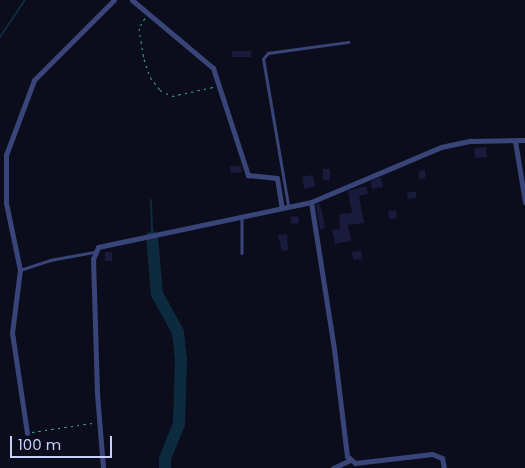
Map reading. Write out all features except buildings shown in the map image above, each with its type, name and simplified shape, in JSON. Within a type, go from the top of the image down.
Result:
[{"type":"street","points":[[27,433],[12,333],[20,270],[4,180],[6,155],[34,80],[114,0]]},
{"type":"street","points":[[132,0],[213,68],[248,175],[277,178],[285,208]]},
{"type":"street","points":[[103,468],[94,252],[98,247],[311,202],[440,147],[470,142],[525,140]]},
{"type":"street","points":[[515,141],[525,202]]},
{"type":"street","points":[[311,202],[350,460]]},
{"type":"street","points":[[350,460],[355,463],[432,454],[442,458],[444,468]]},
{"type":"street","points":[[333,468],[350,460]]},
{"type":"lane","points":[[285,208],[263,60],[275,52],[348,42]]},
{"type":"lane","points":[[242,216],[242,253]]},
{"type":"lane","points":[[20,270],[50,260],[94,252]]},
{"type":"path","points":[[148,14],[139,28],[150,77],[160,90],[172,96],[218,86]]},
{"type":"path","points":[[27,433],[100,422]]},
{"type":"waterway","points":[[0,37],[25,0]]},
{"type":"waterway","points":[[151,200],[152,233]]},
{"type":"waterway","points":[[152,237],[157,294],[178,332],[181,359],[179,424],[165,458],[165,468]]}]
